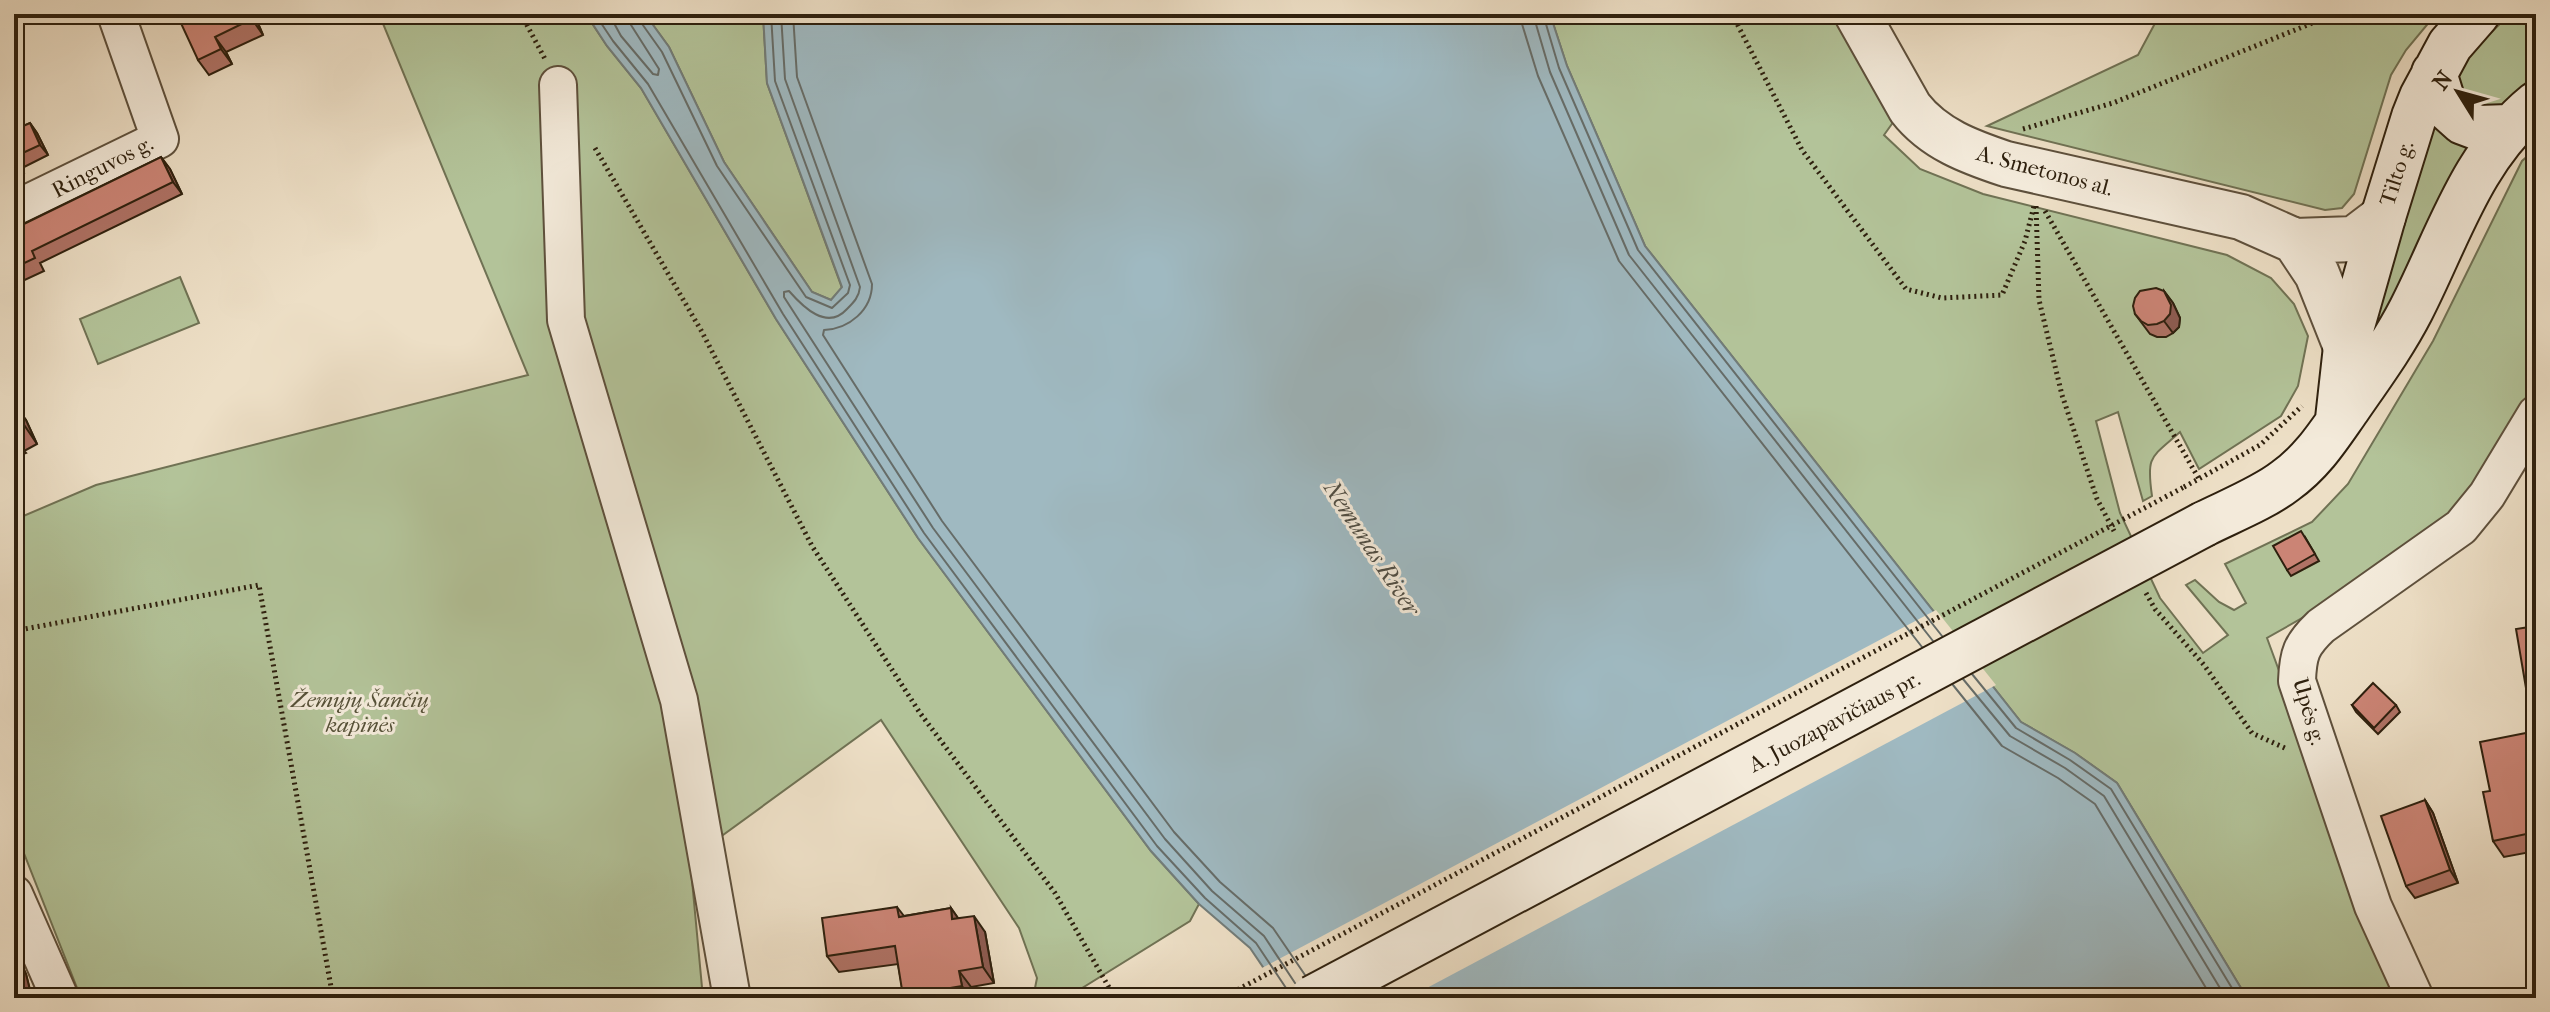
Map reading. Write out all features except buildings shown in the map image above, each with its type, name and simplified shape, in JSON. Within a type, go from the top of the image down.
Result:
[{"type":"main road","name":"A. Smetonos al.","points":[[1857,14],[1910,108],[1921,122],[1961,147],[2006,164],[2241,217],[2295,241],[2354,239],[2383,217]]},
{"type":"main road","name":"Tilto g.","points":[[2346,347],[2414,117],[2450,45],[2477,14]]},
{"type":"main road","points":[[2434,73],[2444,105],[2463,122],[2479,128],[2526,115]]},
{"type":"main road","name":"A. Juozapavičiaus pr.","points":[[1313,998],[2194,505],[2284,482],[2319,450],[2323,411],[2380,362],[2410,310],[2455,212],[2480,168],[2526,115]]},
{"type":"main road","points":[[2295,241],[2317,274],[2346,347],[2323,411]]},
{"type":"street","name":"Ringuvos g.","points":[[14,210],[160,139],[116,14]]},
{"type":"street","points":[[558,85],[566,320],[679,700],[732,998]]},
{"type":"street","name":"Upės g.","points":[[2415,998],[2373,906],[2297,681],[2298,660],[2304,642],[2321,626],[2461,527],[2487,495],[2536,414]]},
{"type":"street","points":[[14,894],[60,998]]},
{"type":"path","points":[[521,14],[558,85]]},
{"type":"path","points":[[1732,14],[1802,150],[1906,289],[1942,298],[2002,295],[2025,241],[2036,197]]},
{"type":"path","points":[[2021,129],[2113,103],[2335,14]]},
{"type":"path","points":[[590,140],[702,332],[812,546],[920,713],[1055,893],[1115,998]]},
{"type":"path","points":[[1222,998],[2194,505],[2199,479],[2036,197]]},
{"type":"path","points":[[2036,197],[2039,300],[2058,382],[2097,499],[2119,540]]},
{"type":"path","points":[[2199,479],[2323,411]]},
{"type":"path","points":[[2141,582],[2155,609],[2204,665],[2252,733],[2327,769]]},
{"type":"path","points":[[14,631],[259,585],[333,998]]},
{"type":"green space","name":"Žemųjų Šančių kapinės","points":[[379,14],[592,14],[590,20],[641,88],[776,319],[918,538],[1151,851],[1199,904],[1190,921],[1066,998],[1033,998],[1037,978],[1019,928],[881,720],[690,859],[703,998],[81,998],[14,828],[14,520],[96,485],[528,375]]},
{"type":"green space","points":[[645,14],[763,14],[767,83],[842,288],[831,300],[812,292],[724,162],[669,47]]},
{"type":"green space","points":[[1550,14],[1838,14],[1894,121],[1884,135],[1920,169],[1983,194],[2227,255],[2271,278],[2294,304],[2308,336],[2298,386],[2281,416],[2199,469],[2180,432],[2153,458],[2150,472],[2152,496],[2143,501],[2118,412],[2096,421],[2120,513],[2160,598],[2203,653],[2228,635],[2186,585],[2195,580],[2219,602],[2234,610],[2246,603],[2225,564],[2312,522],[2348,484],[2433,341],[2522,161],[2536,149],[2536,392],[2507,443],[2449,518],[2376,576],[2267,638],[2362,896],[2408,998],[2247,998],[2117,783],[2075,753],[2021,722],[1645,246],[1567,66]]},
{"type":"green space","points":[[2160,14],[2436,14],[2406,50],[2391,75],[2354,194],[2342,208],[2325,210],[1987,126],[2138,55]]},
{"type":"green space","points":[[2510,14],[2536,14],[2536,81],[2498,110],[2468,104],[2458,86],[2462,68],[2476,47]]},
{"type":"green space","points":[[2429,121],[2445,136],[2467,147],[2468,151],[2377,338],[2369,335]]},
{"type":"green space","points":[[180,277],[199,323],[98,364],[80,319]]},
{"type":"water","name":"Nemunas River","points":[[592,14],[645,14],[669,47],[724,162],[812,292],[831,300],[842,287],[767,83],[763,14],[1550,14],[1567,66],[1645,246],[2021,722],[2075,753],[2117,783],[2247,998],[1284,998],[1250,948],[1199,904],[1151,851],[918,538],[776,319],[641,88],[590,20]]},
{"type":"pier","points":[[1936,610],[1996,685],[1408,998],[1279,998],[1260,969]]}]
